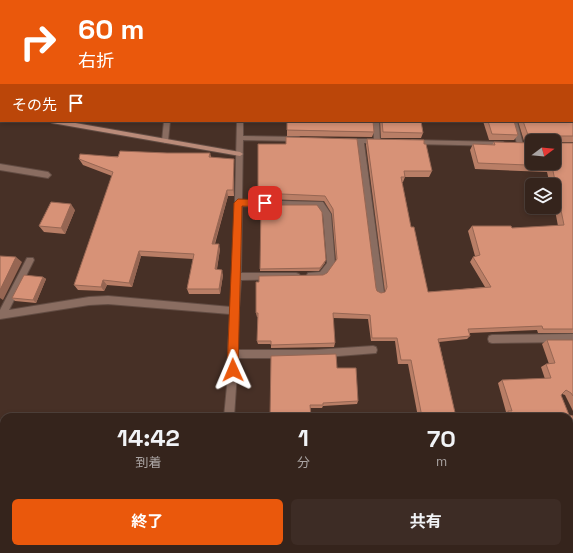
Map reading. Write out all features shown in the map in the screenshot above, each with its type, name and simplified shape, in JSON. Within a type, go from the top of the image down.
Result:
[{"type":"street","points":[[64,122],[240,154]]},
{"type":"street","points":[[165,141],[167,122]]},
{"type":"street","points":[[229,413],[234,354],[232,351],[237,276],[240,122]]},
{"type":"street","points":[[376,122],[377,142]]},
{"type":"street","points":[[409,142],[523,144],[514,122]]},
{"type":"street","points":[[240,138],[307,140]]},
{"type":"street","points":[[337,140],[385,142]]},
{"type":"street","points":[[360,141],[380,292]]},
{"type":"street","points":[[0,167],[48,175]]},
{"type":"street","points":[[237,276],[322,275],[331,264],[327,214],[320,204],[238,203]]},
{"type":"street","points":[[1,315],[30,260]]},
{"type":"street","points":[[1,315],[89,301],[108,300],[235,311]]},
{"type":"street","points":[[492,339],[573,338]]},
{"type":"street","points":[[234,354],[313,354],[373,350]]},
{"type":"building","points":[[287,122],[373,122],[374,132],[287,130]]},
{"type":"building","points":[[382,122],[421,122],[423,133],[383,132]]},
{"type":"building","points":[[488,122],[514,122],[518,135],[492,134]]},
{"type":"building","points":[[523,122],[573,122],[573,136],[561,136],[561,134],[528,134]]},
{"type":"building","points":[[286,137],[357,139],[376,288],[377,291],[381,293],[385,292],[387,287],[367,139],[424,140],[424,144],[426,144],[432,171],[404,171],[405,177],[401,177],[411,227],[414,227],[428,292],[491,287],[473,257],[480,255],[472,226],[511,226],[512,228],[564,225],[561,210],[561,178],[554,178],[553,170],[561,170],[561,143],[573,143],[573,329],[543,329],[542,326],[468,329],[470,336],[438,339],[455,413],[421,413],[411,360],[401,360],[397,338],[372,338],[370,315],[333,313],[335,343],[271,345],[271,341],[257,341],[258,313],[256,313],[256,282],[259,282],[259,276],[323,275],[327,273],[337,259],[333,209],[325,196],[260,193],[261,191],[258,191],[258,144],[286,144]]},
{"type":"building","points":[[494,142],[525,143],[525,165],[478,163],[473,144],[495,145]]},
{"type":"building","points":[[120,151],[210,153],[209,157],[234,159],[233,190],[227,190],[212,244],[219,244],[215,269],[222,270],[219,289],[187,289],[194,254],[139,251],[129,283],[103,280],[101,287],[74,285],[113,172],[79,159],[80,154],[118,157]]},
{"type":"building","points":[[51,202],[71,204],[61,228],[39,226]]},
{"type":"building","points":[[261,205],[317,205],[322,212],[326,260],[320,268],[260,269]]},
{"type":"building","points":[[0,256],[16,257],[0,290]]},
{"type":"building","points":[[24,275],[43,277],[33,300],[12,298]]},
{"type":"building","points":[[547,340],[573,340],[573,396],[566,390],[561,395],[568,413],[508,413],[508,411],[512,411],[502,380],[551,378],[546,364],[555,363]]},
{"type":"building","points":[[336,354],[337,368],[356,368],[358,401],[310,405],[311,413],[270,413],[271,356]]},
{"type":"route","points":[[233,370],[234,354],[232,351],[237,276],[238,203],[265,203]]}]
